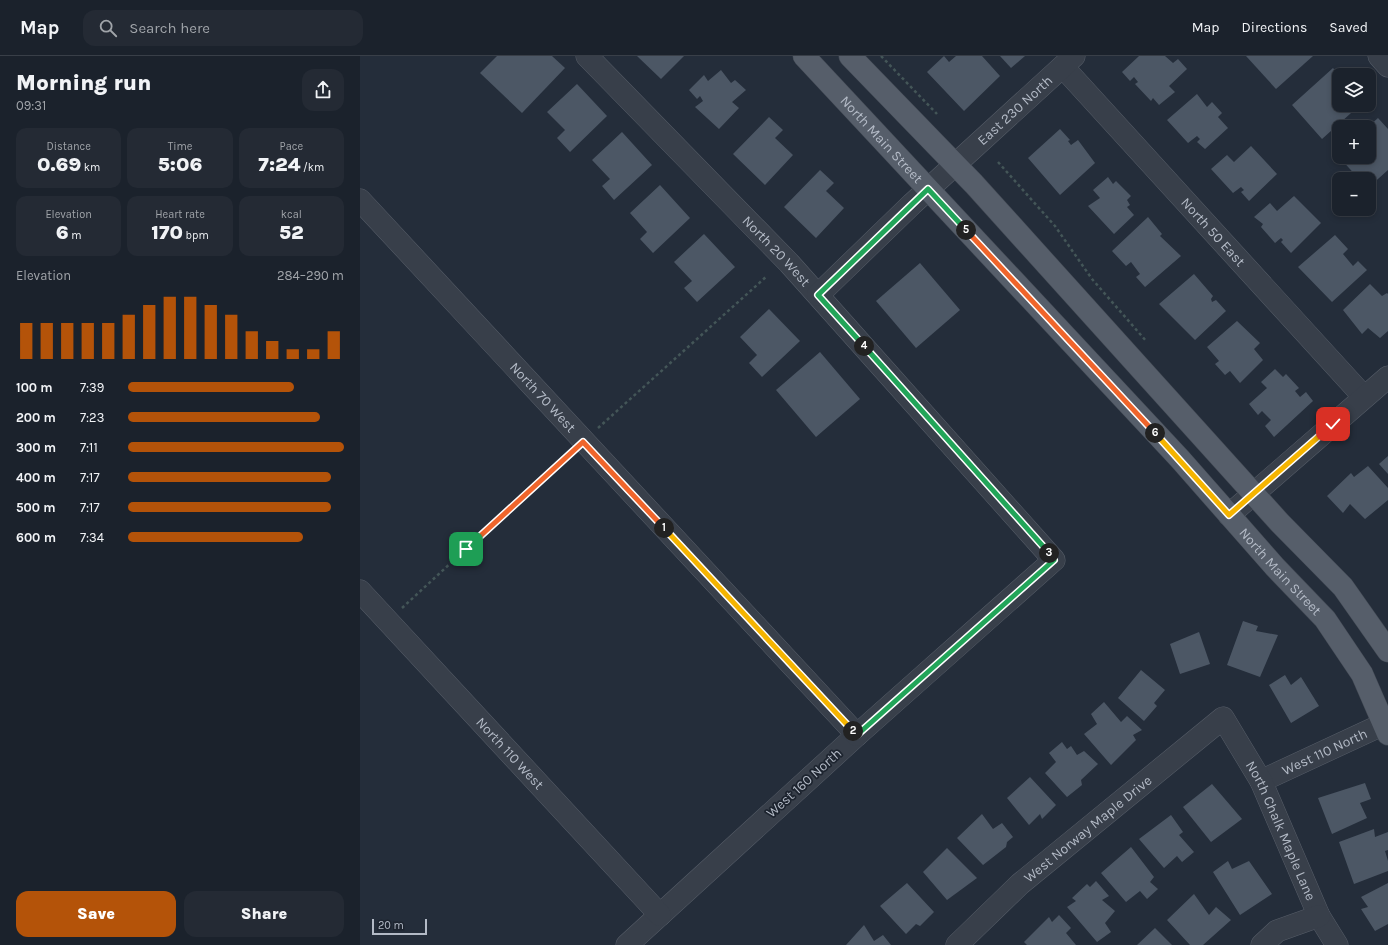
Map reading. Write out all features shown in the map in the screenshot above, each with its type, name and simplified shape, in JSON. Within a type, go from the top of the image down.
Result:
[{"type":"main road","name":"North Main Street","points":[[804,56],[1180,459],[1229,515],[1325,619],[1362,674],[1386,727]]},
{"type":"main road","points":[[850,56],[956,164],[1255,493],[1280,523],[1343,587],[1388,651]]},
{"type":"street","name":"North 20 West","points":[[587,56],[818,295],[1054,560]]},
{"type":"street","points":[[1379,56],[1388,66]]},
{"type":"street","name":"East 230 North","points":[[818,295],[928,189],[1068,61]]},
{"type":"street","name":"North 50 East","points":[[1068,61],[1364,398]]},
{"type":"street","name":"North 70 West","points":[[360,200],[583,442],[857,735]]},
{"type":"street","points":[[1229,515],[1388,376]]},
{"type":"street","name":"West 160 North","points":[[627,945],[857,735],[1054,560]]},
{"type":"street","name":"North 110 West","points":[[362,598],[388,621],[660,915]]},
{"type":"street","name":"North Chalk Maple Lane","points":[[1223,718],[1261,782],[1319,916],[1337,945]]},
{"type":"street","name":"West Norway Maple Drive","points":[[957,945],[1020,884],[1223,718]]},
{"type":"street","name":"West 110 North","points":[[1261,782],[1386,727]]},
{"type":"street","points":[[1262,945],[1277,931],[1319,916]]},
{"type":"path","points":[[881,56],[938,116]]},
{"type":"path","points":[[998,162],[1055,226],[1092,279],[1148,344]]},
{"type":"path","points":[[388,621],[767,276]]},
{"type":"building","points":[[497,56],[552,56],[565,68],[522,113],[480,73]]},
{"type":"building","points":[[637,56],[684,56],[661,79]]},
{"type":"building","points":[[944,56],[949,62],[956,56],[982,56],[1000,76],[964,111],[927,72]]},
{"type":"building","points":[[1000,56],[1025,56],[1011,68]]},
{"type":"building","points":[[1139,56],[1165,56],[1173,63],[1178,59],[1187,69],[1169,86],[1175,92],[1159,105],[1153,98],[1151,101],[1135,84],[1138,82],[1134,77],[1130,81],[1122,72]]},
{"type":"building","points":[[1246,56],[1313,56],[1276,89]]},
{"type":"building","points":[[1332,69],[1332,112],[1352,112],[1343,120],[1332,120],[1332,130],[1322,139],[1292,105]]},
{"type":"building","points":[[721,70],[731,83],[735,80],[746,90],[732,102],[739,108],[719,129],[695,107],[703,101],[700,96],[697,99],[689,90],[704,75],[708,81]]},
{"type":"building","points":[[577,84],[607,116],[570,152],[557,138],[565,130],[547,112]]},
{"type":"building","points":[[1197,94],[1207,107],[1212,102],[1222,113],[1218,117],[1228,128],[1205,149],[1197,142],[1200,139],[1197,136],[1188,143],[1167,120]]},
{"type":"building","points":[[769,117],[783,130],[775,138],[793,155],[765,185],[733,154]]},
{"type":"building","points":[[1378,118],[1388,129],[1388,170],[1376,181],[1376,172],[1353,172],[1345,164],[1376,164],[1376,120]]},
{"type":"building","points":[[1060,129],[1070,140],[1068,141],[1071,145],[1078,140],[1095,163],[1060,195],[1028,158]]},
{"type":"building","points":[[622,132],[652,165],[614,200],[602,186],[610,179],[592,160]]},
{"type":"building","points":[[1251,146],[1277,174],[1249,201],[1241,192],[1244,190],[1241,187],[1233,193],[1211,169],[1227,155],[1234,162]]},
{"type":"building","points":[[820,170],[834,183],[826,191],[844,208],[816,238],[784,207]]},
{"type":"building","points":[[1108,177],[1113,184],[1116,181],[1131,196],[1127,200],[1130,205],[1127,207],[1134,215],[1114,234],[1088,206],[1100,198],[1093,190]]},
{"type":"building","points":[[660,185],[690,218],[653,253],[640,239],[647,232],[630,213]]},
{"type":"building","points":[[1294,196],[1321,223],[1291,253],[1281,242],[1283,240],[1281,238],[1275,243],[1261,227],[1263,224],[1254,217],[1270,203],[1277,211]]},
{"type":"building","points":[[1148,217],[1162,234],[1160,236],[1181,256],[1145,287],[1136,277],[1140,274],[1131,262],[1126,266],[1112,251]]},
{"type":"building","points":[[704,234],[735,267],[697,302],[684,288],[692,281],[674,262]]},
{"type":"building","points":[[1335,235],[1348,249],[1343,254],[1353,266],[1358,261],[1367,270],[1332,302],[1298,267]]},
{"type":"building","points":[[920,263],[960,310],[916,348],[876,301]]},
{"type":"building","points":[[1194,274],[1213,296],[1211,299],[1212,302],[1216,300],[1226,311],[1195,340],[1159,304]]},
{"type":"building","points":[[1370,284],[1382,296],[1387,293],[1388,294],[1388,331],[1380,338],[1368,328],[1362,334],[1343,310]]},
{"type":"building","points":[[769,309],[800,341],[762,377],[749,363],[757,355],[740,337]]},
{"type":"building","points":[[1237,321],[1260,343],[1254,349],[1263,360],[1240,383],[1230,371],[1225,375],[1215,364],[1219,361],[1207,347]]},
{"type":"building","points":[[820,352],[860,399],[816,437],[776,390]]},
{"type":"building","points":[[1275,369],[1283,377],[1286,374],[1299,388],[1295,391],[1300,397],[1306,392],[1313,401],[1274,437],[1265,426],[1271,420],[1262,411],[1258,415],[1249,404],[1267,388],[1261,382]]},
{"type":"building","points":[[1388,456],[1388,474],[1379,464]]},
{"type":"building","points":[[1368,466],[1388,488],[1388,500],[1365,519],[1350,504],[1343,513],[1327,496],[1351,473],[1354,477]]},
{"type":"building","points":[[1243,621],[1258,626],[1256,631],[1278,635],[1260,677],[1227,665]]},
{"type":"building","points":[[1199,632],[1210,664],[1180,674],[1170,644]]},
{"type":"building","points":[[1141,670],[1165,690],[1154,703],[1157,706],[1144,721],[1118,698]]},
{"type":"building","points":[[1285,675],[1291,685],[1301,677],[1319,706],[1291,723],[1269,685]]},
{"type":"building","points":[[1104,702],[1121,722],[1127,716],[1142,730],[1133,735],[1136,740],[1111,765],[1084,734],[1097,724],[1091,714]]},
{"type":"building","points":[[1062,742],[1067,749],[1071,746],[1077,755],[1084,751],[1098,764],[1081,780],[1082,785],[1067,797],[1045,773],[1056,762],[1049,753]]},
{"type":"building","points":[[1030,777],[1056,805],[1042,819],[1040,814],[1029,825],[1007,798]]},
{"type":"building","points":[[1365,783],[1371,799],[1360,803],[1367,818],[1332,834],[1318,798]]},
{"type":"building","points":[[1212,784],[1242,819],[1211,842],[1183,807]]},
{"type":"building","points":[[982,814],[993,829],[1002,823],[1013,837],[1007,842],[1006,847],[983,865],[957,838]]},
{"type":"building","points":[[1171,815],[1183,832],[1179,835],[1194,852],[1182,862],[1177,856],[1164,868],[1139,839]]},
{"type":"building","points":[[1374,829],[1375,837],[1388,832],[1388,850],[1385,851],[1388,861],[1388,871],[1354,884],[1339,842]]},
{"type":"building","points":[[1131,847],[1154,877],[1150,882],[1158,889],[1147,899],[1140,891],[1126,902],[1101,873]]},
{"type":"building","points":[[947,848],[977,878],[947,900],[923,872]]},
{"type":"building","points":[[1228,861],[1232,869],[1249,861],[1272,894],[1240,915],[1213,872]]},
{"type":"building","points":[[1096,881],[1109,896],[1102,900],[1115,911],[1105,923],[1111,932],[1097,942],[1067,907],[1076,901],[1072,898],[1087,884],[1090,887]]},
{"type":"building","points":[[907,883],[934,912],[920,926],[916,924],[906,934],[880,906]]},
{"type":"building","points":[[1388,883],[1388,924],[1375,931],[1361,909],[1368,907],[1361,897]]},
{"type":"building","points":[[1194,894],[1209,915],[1216,907],[1231,920],[1203,945],[1190,945],[1167,920]]},
{"type":"building","points":[[1059,915],[1071,928],[1066,933],[1076,945],[1027,945],[1024,942],[1049,917],[1052,922]]},
{"type":"building","points":[[864,925],[874,941],[883,935],[891,945],[846,945]]},
{"type":"building","points":[[1155,928],[1172,945],[1137,945]]},
{"type":"route","points":[[466,549],[583,442],[857,735],[1054,560],[818,295],[928,189],[1180,459],[1229,515],[1333,424]]}]
